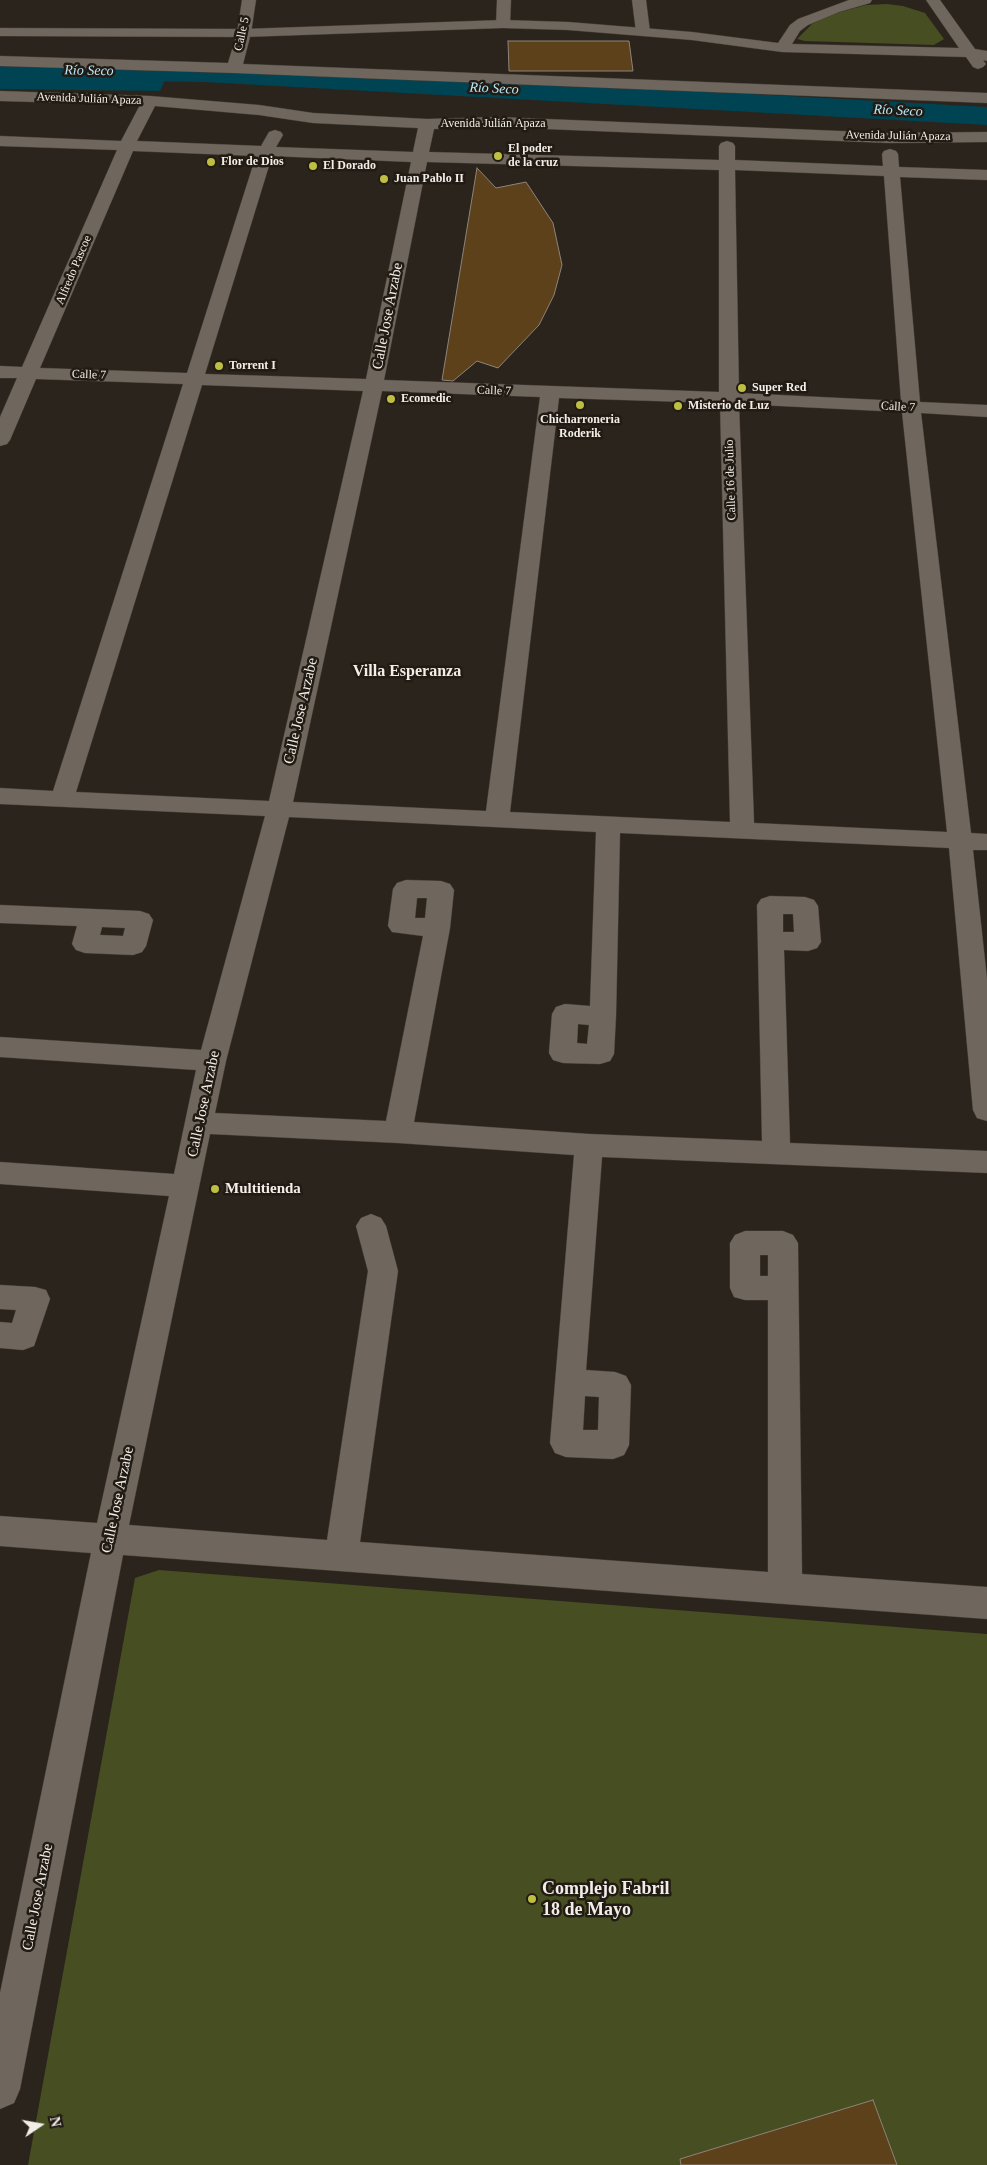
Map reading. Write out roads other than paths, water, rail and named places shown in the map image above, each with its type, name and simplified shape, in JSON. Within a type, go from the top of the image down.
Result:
[{"type":"street","name":"Calle 5","points":[[234,68],[244,33],[249,0]]},
{"type":"street","points":[[503,24],[504,0]]},
{"type":"street","points":[[639,0],[643,32]]},
{"type":"street","points":[[782,48],[795,28],[803,22],[834,9],[865,0]]},
{"type":"street","points":[[933,0],[987,75]]},
{"type":"street","points":[[0,32],[244,33],[503,24],[568,26],[692,36],[782,48],[970,53],[987,56]]},
{"type":"street","points":[[970,53],[987,49]]},
{"type":"street","points":[[0,61],[234,68],[987,98]]},
{"type":"street","name":"Avenida Julián Apaza","points":[[6,100],[150,101],[259,110],[313,118],[427,124],[497,122],[889,138],[987,137]]},
{"type":"street","name":"Alfredo Pascoe","points":[[0,440],[127,145],[150,101]]},
{"type":"street","points":[[62,799],[266,151],[286,114]]},
{"type":"street","name":"Calle Jose Arzabe","points":[[0,2089],[110,1539],[212,1060],[279,809],[374,386],[427,124]]},
{"type":"street","name":"Calle 16 de Julio","points":[[728,130],[726,165],[729,398],[742,829]]},
{"type":"street","points":[[889,138],[911,408],[960,840],[987,1110]]},
{"type":"street","points":[[0,141],[987,175]]},
{"type":"street","name":"Calle 7","points":[[0,372],[729,398],[987,411]]},
{"type":"street","points":[[497,819],[550,393]]},
{"type":"street","points":[[0,796],[742,829],[987,842]]},
{"type":"street","points":[[603,1016],[608,823]]},
{"type":"street","points":[[0,914],[92,918]]},
{"type":"street","points":[[398,1132],[436,928]]},
{"type":"street","points":[[772,940],[776,1152]]},
{"type":"street","points":[[0,1047],[212,1060]]},
{"type":"street","points":[[200,1123],[398,1132],[589,1145],[987,1162]]},
{"type":"street","points":[[570,1382],[589,1145]]},
{"type":"street","points":[[0,1173],[186,1186]]},
{"type":"street","points":[[341,1556],[383,1271],[371,1226]]},
{"type":"street","points":[[784,1288],[785,1589]]},
{"type":"street","points":[[0,1297],[35,1299],[23,1337],[0,1335]]},
{"type":"street","points":[[0,1531],[987,1603]]},
{"type":"water","name":"Río Seco","points":[[0,72],[165,80],[160,91],[0,89]]},
{"type":"waterway","name":"Río Seco","points":[[0,70],[204,73],[987,116]]},
{"type":"place","name":"El poder de la cruz","points":[[498,156]]},
{"type":"place","name":"Flor de Dios","points":[[211,162]]},
{"type":"place","name":"El Dorado","points":[[313,166]]},
{"type":"place","name":"Juan Pablo II","points":[[384,179]]},
{"type":"place","name":"Torrent I","points":[[219,366]]},
{"type":"place","name":"Super Red","points":[[742,388]]},
{"type":"place","name":"Ecomedic","points":[[391,399]]},
{"type":"place","name":"Chicharroneria Roderik","points":[[580,405]]},
{"type":"place","name":"Misterio de Luz","points":[[678,406]]},
{"type":"place","name":"Multitienda","points":[[215,1189]]},
{"type":"place","name":"Complejo Fabril 18 de Mayo","points":[[532,1899]]},
{"type":"district","name":"Villa Esperanza","points":[[407,672]]}]
